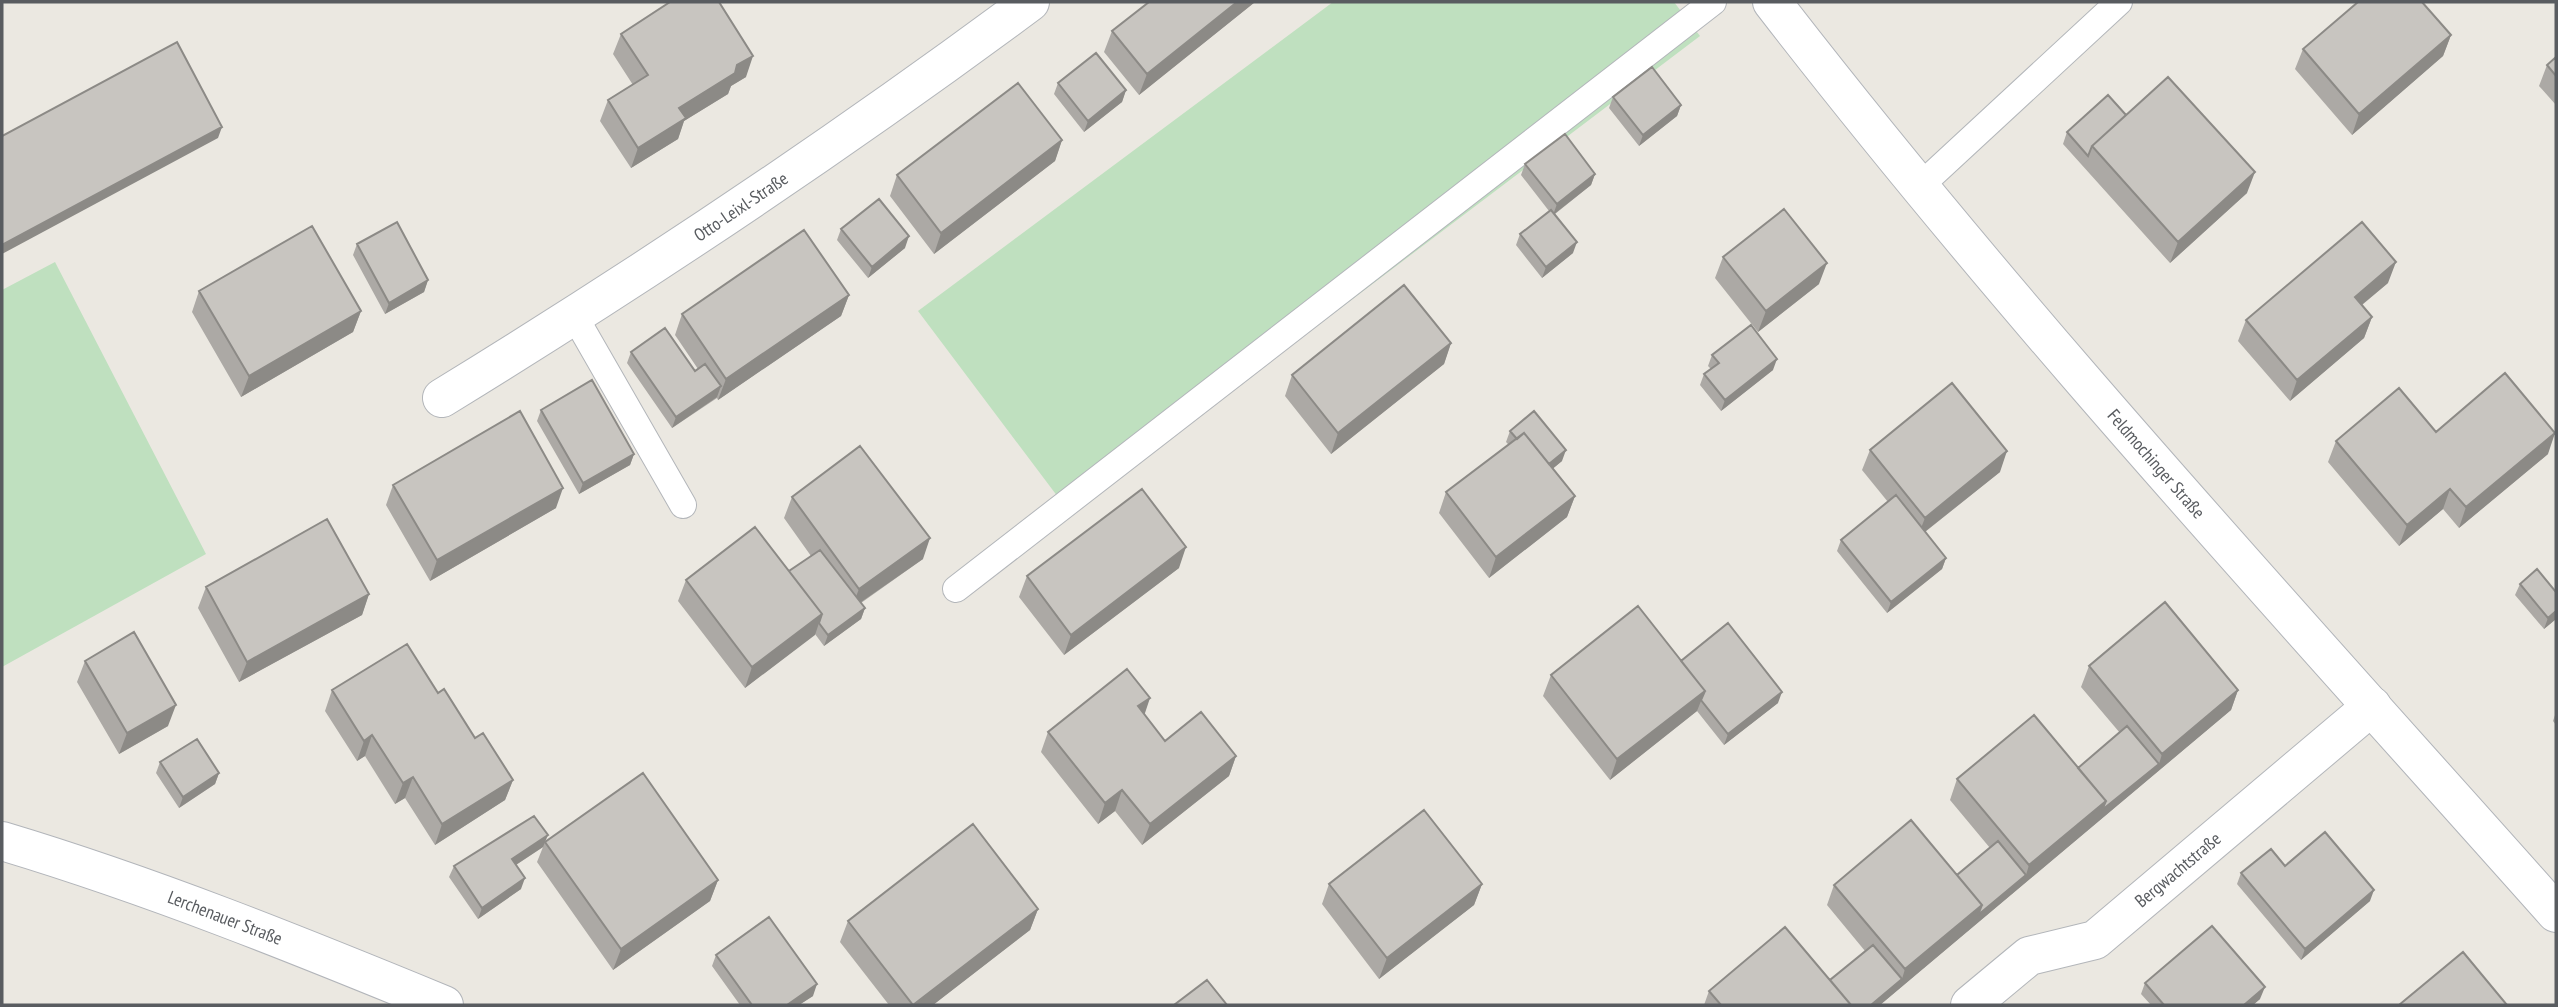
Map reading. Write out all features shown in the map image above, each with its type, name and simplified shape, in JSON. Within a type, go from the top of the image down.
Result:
[{"type":"main road","name":"Otto-Leixl-Straße","points":[[442,398],[575,317],[770,188],[1030,2]]},
{"type":"main road","name":"Feldmochinger Straße","points":[[1772,2],[1975,256],[2164,474],[2556,913]]},
{"type":"main road","name":"Bergwachtstraße","points":[[1970,1005],[2029,956],[2095,940],[2372,706]]},
{"type":"main road","name":"Lerchenauer Straße","points":[[2,841],[168,896],[444,1005]]},
{"type":"lane","points":[[956,589],[1713,2]]},
{"type":"lane","points":[[1919,187],[2119,2]]},
{"type":"lane","points":[[575,317],[684,505]]},
{"type":"green space","points":[[1333,2],[1674,2],[1700,36],[1070,513],[918,311]]},
{"type":"green space","points":[[55,262],[206,554],[2,667],[2,290]]},
{"type":"building","points":[[670,2],[719,2],[753,56],[737,65],[735,73],[679,108],[686,118],[638,148],[608,100],[648,75],[621,34]]},
{"type":"building","points":[[1149,2],[1237,2],[1147,74],[1112,31]]},
{"type":"building","points":[[2358,2],[2422,2],[2451,35],[2359,114],[2303,49]]},
{"type":"building","points":[[177,42],[222,127],[2,245],[2,136]]},
{"type":"building","points":[[1096,53],[1126,90],[1088,121],[1058,83]]},
{"type":"building","points":[[2556,57],[2556,76],[2547,65]]},
{"type":"building","points":[[1652,67],[1681,105],[1643,135],[1613,97]]},
{"type":"building","points":[[2168,77],[2255,172],[2178,242],[2092,146]]},
{"type":"building","points":[[1018,83],[1062,140],[941,233],[897,175]]},
{"type":"building","points":[[2108,95],[2126,115],[2092,146],[2088,156],[2067,132]]},
{"type":"building","points":[[1565,134],[1595,174],[1557,204],[1525,164]]},
{"type":"building","points":[[879,199],[909,236],[872,267],[841,229]]},
{"type":"building","points":[[1784,209],[1827,263],[1766,311],[1723,257]]},
{"type":"building","points":[[1551,210],[1577,242],[1546,267],[1520,234]]},
{"type":"building","points":[[397,222],[428,280],[389,303],[357,244]]},
{"type":"building","points":[[2362,222],[2396,262],[2355,297],[2372,317],[2297,380],[2246,320]]},
{"type":"building","points":[[312,226],[361,311],[249,376],[199,291]]},
{"type":"building","points":[[804,230],[849,295],[726,379],[682,314]]},
{"type":"building","points":[[1404,285],[1451,343],[1338,433],[1292,375]]},
{"type":"building","points":[[1751,325],[1777,359],[1725,400],[1704,374],[1719,363],[1712,355]]},
{"type":"building","points":[[665,328],[695,371],[705,364],[721,386],[676,417],[631,352]]},
{"type":"building","points":[[2505,373],[2555,433],[2466,507],[2450,489],[2407,525],[2336,441],[2399,388],[2436,432]]},
{"type":"building","points":[[592,380],[634,454],[583,483],[541,410]]},
{"type":"building","points":[[1952,383],[2007,451],[1925,518],[1870,450]]},
{"type":"building","points":[[520,411],[563,488],[437,560],[393,485]]},
{"type":"building","points":[[1534,411],[1566,450],[1549,464],[1524,433],[1517,439],[1510,431]]},
{"type":"building","points":[[1524,433],[1575,496],[1496,557],[1446,492]]},
{"type":"building","points":[[860,446],[930,538],[859,589],[792,497]]},
{"type":"building","points":[[1142,489],[1186,547],[1071,635],[1027,576]]},
{"type":"building","points":[[1896,495],[1946,558],[1891,602],[1841,540]]},
{"type":"building","points":[[327,519],[369,594],[247,662],[206,587]]},
{"type":"building","points":[[755,527],[822,614],[752,667],[686,580]]},
{"type":"building","points":[[820,550],[865,608],[828,635],[819,623],[822,614],[789,571]]},
{"type":"building","points":[[2537,569],[2556,592],[2556,611],[2548,618],[2520,584]]},
{"type":"building","points":[[2165,602],[2238,690],[2162,754],[2089,666]]},
{"type":"building","points":[[1638,606],[1705,691],[1617,759],[1551,675]]},
{"type":"building","points":[[1728,623],[1782,692],[1728,734],[1701,700],[1705,691],[1681,661]]},
{"type":"building","points":[[134,632],[176,705],[127,733],[85,661]]},
{"type":"building","points":[[407,644],[438,693],[444,689],[475,738],[483,733],[513,780],[442,824],[413,777],[403,783],[372,735],[364,741],[332,690]]},
{"type":"building","points":[[1127,669],[1150,698],[1138,706],[1165,741],[1201,712],[1236,756],[1150,824],[1122,790],[1105,803],[1048,732]]},
{"type":"building","points":[[2034,715],[2106,801],[2029,865],[1957,779]]},
{"type":"building","points":[[2127,726],[2159,764],[2102,810],[2106,801],[2078,768]]},
{"type":"building","points":[[197,739],[219,773],[183,797],[160,762]]},
{"type":"building","points":[[643,773],[718,880],[621,949],[545,842]]},
{"type":"building","points":[[1424,810],[1482,884],[1387,958],[1329,884]]},
{"type":"building","points":[[534,816],[548,835],[512,859],[525,878],[482,908],[454,866]]},
{"type":"building","points":[[1911,820],[1982,905],[1905,969],[1834,885]]},
{"type":"building","points":[[973,824],[1038,909],[913,1005],[848,921]]},
{"type":"building","points":[[2325,832],[2374,890],[2305,949],[2241,873],[2271,849],[2285,866]]},
{"type":"building","points":[[1998,841],[2026,875],[1978,915],[1982,905],[1957,875]]},
{"type":"building","points":[[769,917],[817,984],[787,1005],[752,1005],[716,955]]},
{"type":"building","points":[[2212,926],[2265,987],[2244,1005],[2164,1005],[2145,983]]},
{"type":"building","points":[[1785,927],[1851,1005],[1721,1005],[1709,991]]},
{"type":"building","points":[[1873,945],[1902,979],[1871,1005],[1851,1005],[1830,980]]},
{"type":"building","points":[[2463,952],[2507,1005],[2399,1005]]},
{"type":"building","points":[[1207,980],[1227,1005],[1174,1005]]}]
